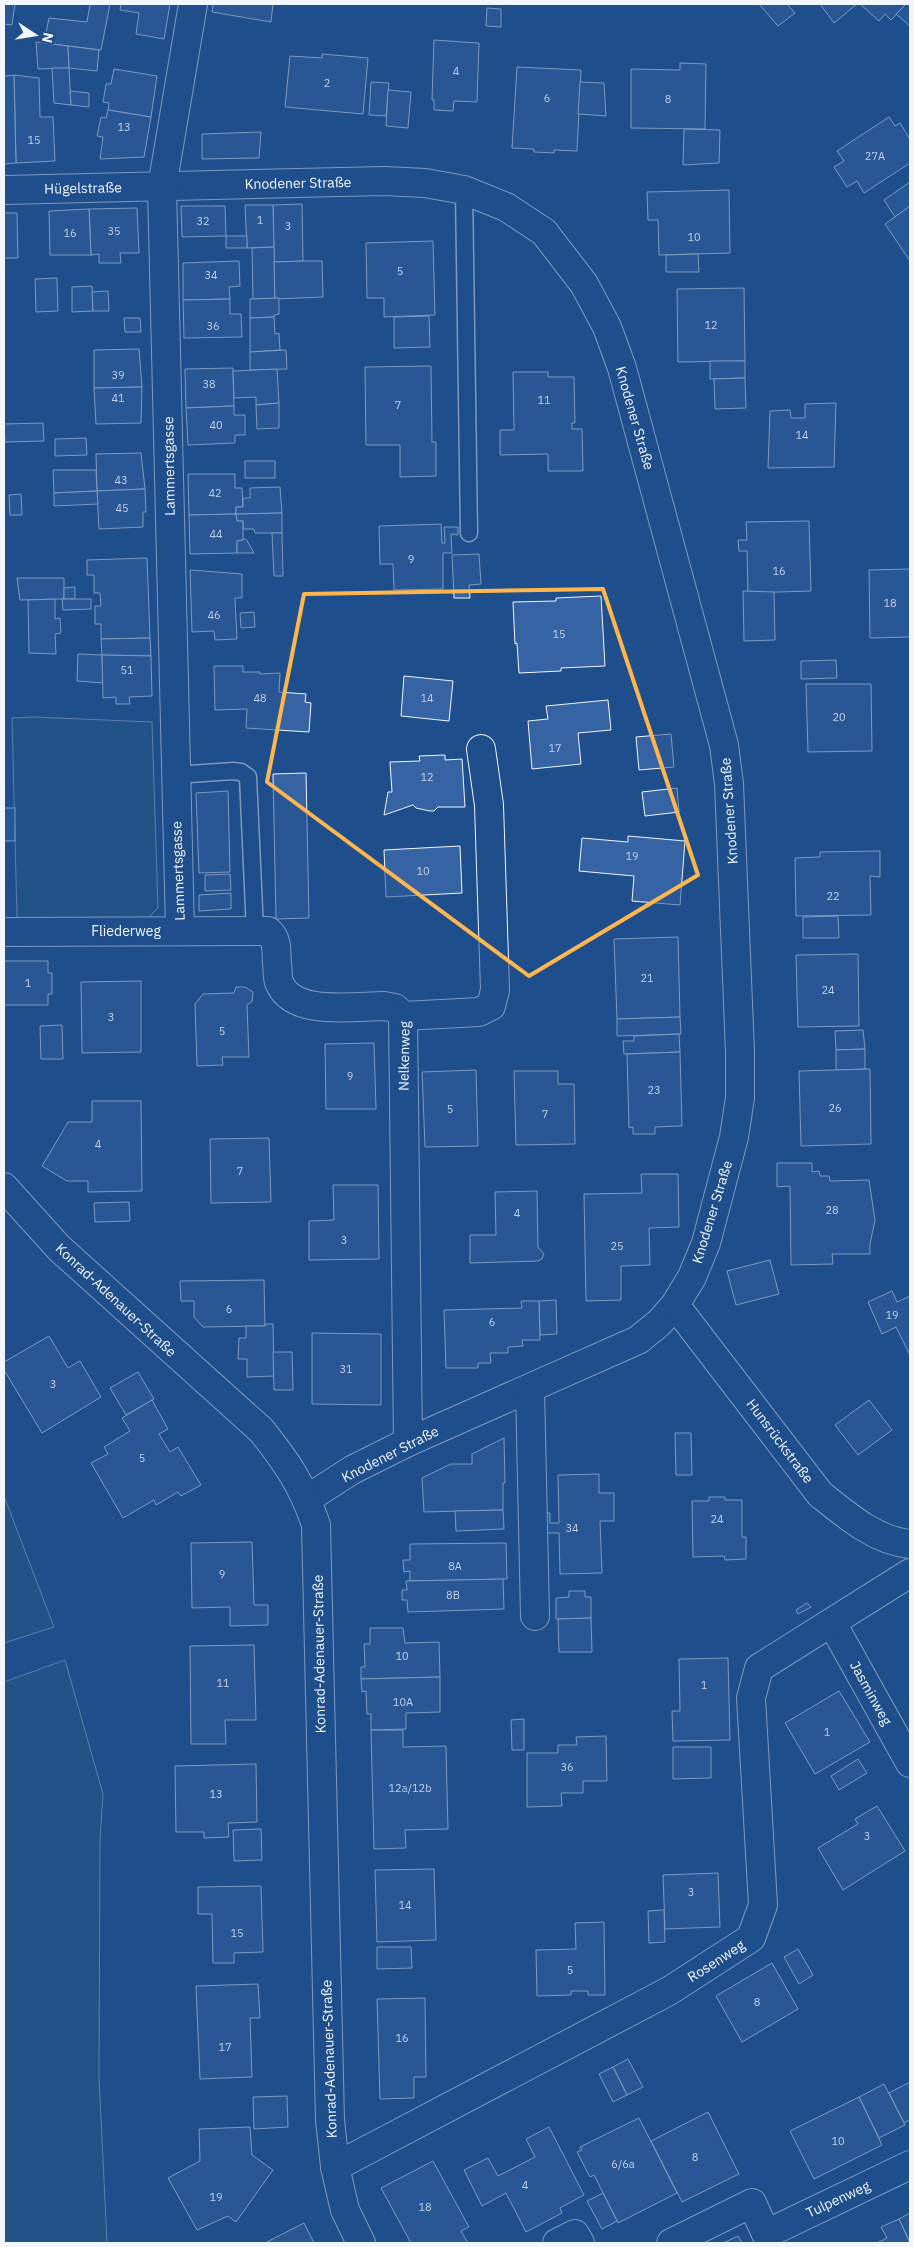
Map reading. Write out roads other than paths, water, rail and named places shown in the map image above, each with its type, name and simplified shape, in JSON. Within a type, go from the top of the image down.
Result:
[{"type":"street","name":"Lammertsgasse","points":[[180,931],[162,187],[193,4]]},
{"type":"street","name":"Knodener Straße","points":[[162,187],[384,181],[432,184],[464,190],[506,207],[544,232],[584,284],[607,327],[622,368],[724,745],[730,794],[740,1052],[740,1098],[734,1137],[706,1243],[692,1277],[676,1305],[659,1323],[638,1340],[408,1442],[352,1470],[307,1499]]},
{"type":"street","name":"Hügelstraße","points":[[4,190],[162,187]]},
{"type":"street","name":"Nelkenweg","points":[[408,1442],[403,1016],[479,1012],[490,1006],[495,990],[489,805],[481,749]]},
{"type":"street","name":"Fliederweg","points":[[4,932],[268,931],[276,941],[279,981],[285,993],[296,1002],[310,1007],[384,1006],[395,1008],[403,1016]]},
{"type":"street","name":"Konrad-Adenauer-Straße","points":[[4,1186],[59,1248],[261,1430],[285,1460],[307,1499],[316,1525],[330,2120],[335,2167],[345,2210],[361,2243]]},
{"type":"street","name":"Hunsrückstraße","points":[[676,1305],[820,1494],[871,1531],[910,1544]]},
{"type":"street","points":[[530,1389],[535,1616]]},
{"type":"street","name":"Rosenweg","points":[[335,2167],[669,1992],[751,1938],[763,1905],[751,1698],[759,1668],[910,1573]]},
{"type":"street","name":"Jasminweg","points":[[832,1623],[910,1763]]},
{"type":"street","name":"Tulpenweg","points":[[671,2243],[752,2203],[769,2238],[910,2165]]},
{"type":"street","points":[[556,2243],[575,2234],[580,2243]]},
{"type":"lane","points":[[464,190],[469,533]]},
{"type":"lane","points":[[175,775],[233,771],[241,772],[248,777],[255,931]]}]
